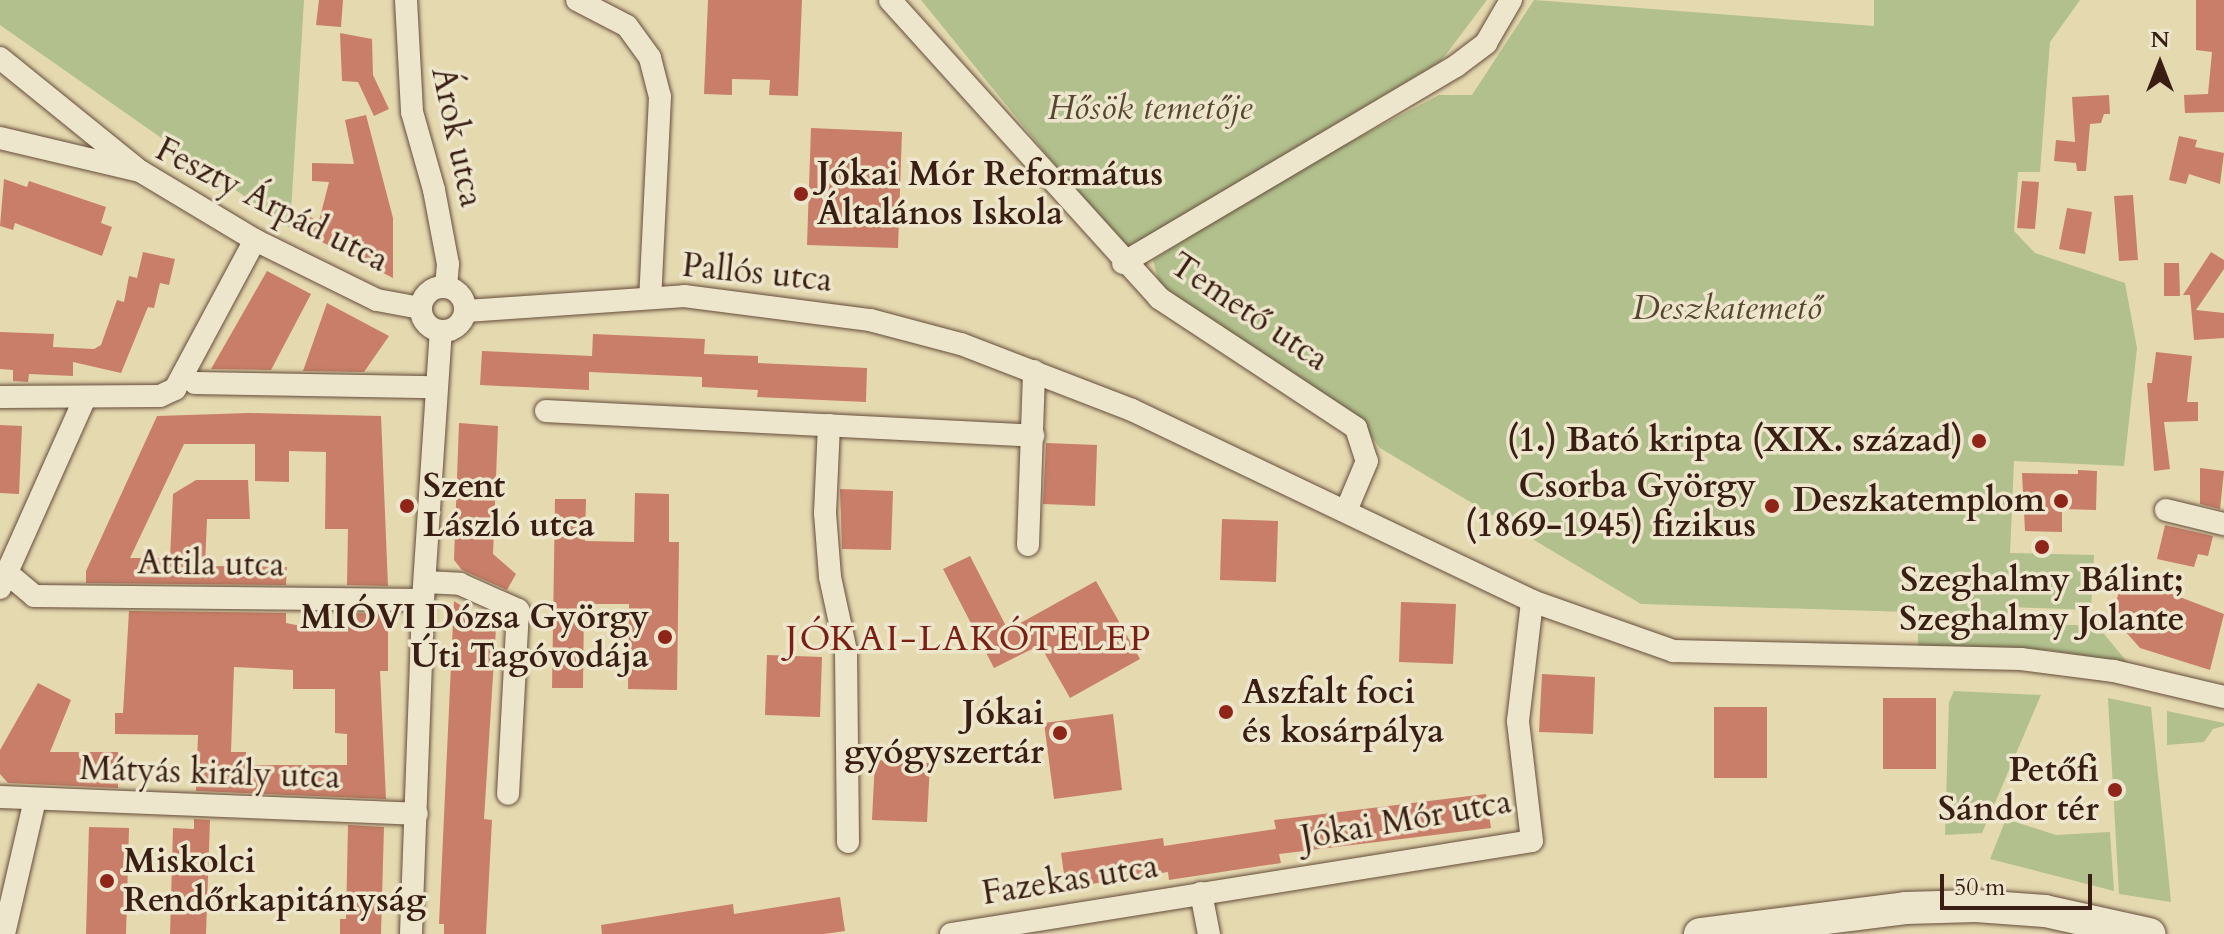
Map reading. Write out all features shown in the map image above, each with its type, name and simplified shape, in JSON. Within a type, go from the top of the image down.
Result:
[{"type":"street","name":"Árok utca","points":[[406,0],[412,112],[434,190],[448,264],[446,287]]},
{"type":"street","points":[[577,0],[627,26],[650,58],[660,97],[650,298]]},
{"type":"street","name":"Temető utca","points":[[890,0],[1123,263],[1159,298],[1356,428],[1367,461],[1346,511]]},
{"type":"street","points":[[1123,263],[1456,66],[1486,43],[1511,0]]},
{"type":"street","points":[[0,58],[140,171]]},
{"type":"street","name":"Feszty Árpád utca","points":[[0,138],[140,171],[255,240],[377,300],[420,308]]},
{"type":"street","points":[[185,386],[255,240]]},
{"type":"street","points":[[446,287],[461,296],[466,311],[458,327],[441,332],[426,324],[420,308],[428,292],[446,287]]},
{"type":"street","name":"Pallós utca","points":[[466,311],[650,298],[752,302],[870,320],[961,344],[1132,410],[1532,601],[1673,651],[2021,659],[2160,681],[2224,696]]},
{"type":"street","points":[[411,934],[434,387],[441,332]]},
{"type":"street","points":[[1028,545],[1034,371]]},
{"type":"street","points":[[0,397],[160,396],[185,386],[434,387]]},
{"type":"street","points":[[3,581],[85,398]]},
{"type":"street","points":[[546,411],[1033,436]]},
{"type":"street","points":[[829,425],[825,513],[830,577],[846,651],[848,842]]},
{"type":"street","points":[[2166,510],[2224,524]]},
{"type":"street","name":"Attila utca","points":[[3,581],[34,596],[424,591],[460,584],[518,610],[508,794]]},
{"type":"street","name":"Jókai Mór utca","points":[[1201,893],[1532,841],[1518,721],[1532,601]]},
{"type":"street","name":"Mátyás király utca","points":[[0,797],[417,814]]},
{"type":"street","points":[[4,934],[35,800]]},
{"type":"street","points":[[1201,893],[1209,934]]},
{"type":"street","name":"Fazekas utca","points":[[951,934],[1201,893]]},
{"type":"street","points":[[1700,934],[1905,908],[1976,906],[2045,911],[2149,934]]},
{"type":"green space","points":[[0,0],[304,0],[290,228],[0,25]]},
{"type":"green space","name":"Hősök temetője","points":[[921,0],[1487,0],[1441,61],[1124,250]]},
{"type":"green space","name":"Deszkatemető","points":[[1534,0],[1874,26],[1874,0],[2080,0],[2050,42],[2040,172],[2018,172],[2014,231],[2035,253],[2125,283],[2137,348],[2124,466],[2014,461],[2010,553],[2094,555],[2091,610],[2009,607],[2008,615],[1641,604],[1380,448],[1360,422],[1161,290],[1153,260],[1278,180],[1439,95],[1472,95]]},
{"type":"green space","points":[[1918,623],[2077,625],[2104,634],[2128,663],[2049,650],[1918,646]]},
{"type":"green space","points":[[1954,691],[2041,695],[1982,833],[1945,835],[1949,702]]},
{"type":"green space","points":[[2108,698],[2151,707],[2171,902],[2119,894]]},
{"type":"green space","points":[[2167,711],[2224,723],[2224,726],[2213,729],[2204,742],[2167,745]]},
{"type":"green space","points":[[2006,819],[2056,835],[2110,832],[2114,891],[1990,859]]},
{"type":"building","points":[[319,0],[343,0],[341,27],[316,25]]},
{"type":"building","points":[[708,0],[802,0],[798,96],[769,95],[770,80],[732,79],[732,95],[704,94]]},
{"type":"building","points":[[2196,0],[2224,0],[2224,112],[2185,113],[2184,95],[2208,94],[2212,52],[2196,50]]},
{"type":"building","points":[[340,33],[372,39],[373,75],[389,109],[374,116],[358,82],[342,81]]},
{"type":"building","points":[[2109,95],[2110,114],[2104,114],[2101,123],[2090,124],[2086,171],[2077,171],[2076,163],[2054,161],[2056,140],[2075,142],[2072,97]]},
{"type":"building","points":[[366,115],[393,218],[393,278],[298,230],[306,215],[319,221],[329,182],[312,181],[312,163],[354,164],[345,120]]},
{"type":"building","points":[[811,128],[902,132],[898,248],[807,245]]},
{"type":"building","points":[[2179,136],[2197,140],[2195,147],[2224,153],[2220,184],[2189,174],[2186,184],[2169,180]]},
{"type":"building","points":[[4,179],[27,187],[29,181],[106,207],[101,223],[112,227],[102,256],[15,223],[13,230],[0,226]]},
{"type":"building","points":[[2022,181],[2039,182],[2035,229],[2017,228]]},
{"type":"building","points":[[2133,195],[2138,260],[2119,261],[2114,196]]},
{"type":"building","points":[[2067,208],[2092,212],[2085,254],[2059,249]]},
{"type":"building","points":[[143,252],[175,259],[169,285],[160,283],[154,308],[148,307],[121,373],[73,362],[73,376],[29,374],[28,382],[13,381],[13,370],[0,369],[0,332],[54,334],[53,347],[94,349],[101,345],[117,300],[124,302],[129,276],[137,278]]},
{"type":"building","points":[[2211,252],[2224,260],[2224,269],[2196,310],[2224,313],[2224,338],[2194,340],[2190,295],[2183,295]]},
{"type":"building","points":[[2164,263],[2179,263],[2180,296],[2164,296]]},
{"type":"building","points":[[267,271],[311,294],[271,370],[211,369]]},
{"type":"building","points":[[327,303],[389,336],[364,372],[303,371]]},
{"type":"building","points":[[593,334],[705,339],[704,354],[758,356],[758,363],[867,368],[866,402],[757,397],[758,390],[702,387],[702,377],[589,372],[589,390],[480,385],[482,351],[592,356]]},
{"type":"building","points":[[2156,352],[2192,356],[2187,402],[2198,402],[2198,421],[2164,422],[2170,469],[2154,471],[2147,383],[2152,383]]},
{"type":"building","points":[[249,413],[381,416],[388,586],[347,585],[348,529],[325,529],[326,452],[289,451],[289,482],[255,481],[255,444],[184,444],[130,558],[170,558],[173,494],[196,480],[248,480],[250,519],[207,519],[205,566],[287,567],[286,585],[86,583],[86,571],[157,416]]},
{"type":"building","points":[[459,423],[498,426],[493,554],[516,574],[507,590],[462,570],[454,560]]},
{"type":"building","points":[[0,425],[22,426],[19,494],[0,493]]},
{"type":"building","points":[[1046,443],[1097,445],[1095,506],[1043,504]]},
{"type":"building","points":[[2200,468],[2224,471],[2220,509],[2200,504]]},
{"type":"building","name":"Deszkatemplom","points":[[2078,470],[2097,471],[2096,510],[2062,509],[2062,532],[2025,531],[2022,473],[2078,474]]},
{"type":"building","points":[[840,489],[893,491],[891,550],[842,549]]},
{"type":"building","points":[[635,493],[669,494],[669,542],[679,542],[677,690],[628,689],[629,604],[584,604],[583,688],[552,688],[555,499],[586,499],[585,541],[634,542]]},
{"type":"building","points":[[1222,519],[1278,521],[1276,582],[1220,580]]},
{"type":"building","points":[[2165,525],[2213,536],[2208,556],[2198,554],[2194,567],[2157,559]]},
{"type":"building","points":[[970,556],[1008,630],[1096,581],[1140,659],[1070,698],[1040,645],[994,668],[943,569]]},
{"type":"building","points":[[2125,576],[2224,614],[2210,670],[2140,648],[2111,615]]},
{"type":"building","points":[[454,601],[496,628],[484,819],[492,820],[486,934],[444,934],[444,924],[439,924]]},
{"type":"building","points":[[1401,602],[1456,604],[1453,664],[1399,662]]},
{"type":"building","points":[[129,611],[286,613],[286,623],[346,626],[347,613],[388,614],[388,671],[380,671],[386,799],[196,791],[198,735],[115,734],[115,713],[123,713]],"holes":[[[234,667],[293,670],[293,689],[335,689],[335,733],[347,734],[347,765],[246,765],[246,752],[231,752]]]},
{"type":"building","points":[[767,655],[822,657],[820,717],[765,715]]},
{"type":"building","points":[[1542,674],[1595,677],[1593,734],[1539,732]]},
{"type":"building","points":[[38,683],[71,700],[50,752],[118,752],[118,788],[8,783],[0,774],[0,750]]},
{"type":"building","points":[[1883,698],[1936,698],[1936,769],[1883,769]]},
{"type":"building","points":[[1714,707],[1767,707],[1767,778],[1714,778]]},
{"type":"building","points":[[1113,714],[1122,790],[1054,799],[1044,723]]},
{"type":"building","points":[[875,760],[930,763],[927,822],[872,820]]},
{"type":"building","points":[[1486,794],[1491,828],[1279,854],[1281,863],[1169,880],[1168,872],[1066,888],[1061,853],[1163,838],[1164,846],[1276,829],[1274,820]]},
{"type":"building","points":[[194,819],[210,820],[206,934],[170,934],[173,828],[194,829]]},
{"type":"building","points":[[348,825],[384,827],[381,934],[340,934],[340,919],[346,919]]},
{"type":"building","name":"Miskolci Rendőrkapitányság","points":[[89,827],[129,828],[126,934],[86,934]]},
{"type":"building","points":[[840,897],[845,931],[824,934],[602,934],[601,925],[733,904],[734,914]]},
{"type":"place","name":"Jókai Mór Református Általános Iskola","points":[[801,194]]},
{"type":"place","name":"(1.) Bató kripta (XIX. század)","points":[[1979,441]]},
{"type":"place","name":"Deszkatemplom","points":[[2061,501]]},
{"type":"place","name":"Szent László utca","points":[[407,506]]},
{"type":"place","name":"Csorba György (1869-1945) fizikus","points":[[1772,506]]},
{"type":"place","name":"Szeghalmy Bálint; Szeghalmy Jolante","points":[[2042,547]]},
{"type":"place","name":"MIÓVI Dózsa György Úti Tagóvodája","points":[[665,637]]},
{"type":"place","name":"Aszfalt foci és kosárpálya","points":[[1226,712]]},
{"type":"place","name":"Jókai gyógyszertár","points":[[1060,733]]},
{"type":"place","name":"Petőfi Sándor tér","points":[[2115,790]]},
{"type":"place","name":"Miskolci Rendőrkapitányság","points":[[107,881]]},
{"type":"district","name":"JÓKAI-LAKÓTELEP","points":[[969,639]]}]
